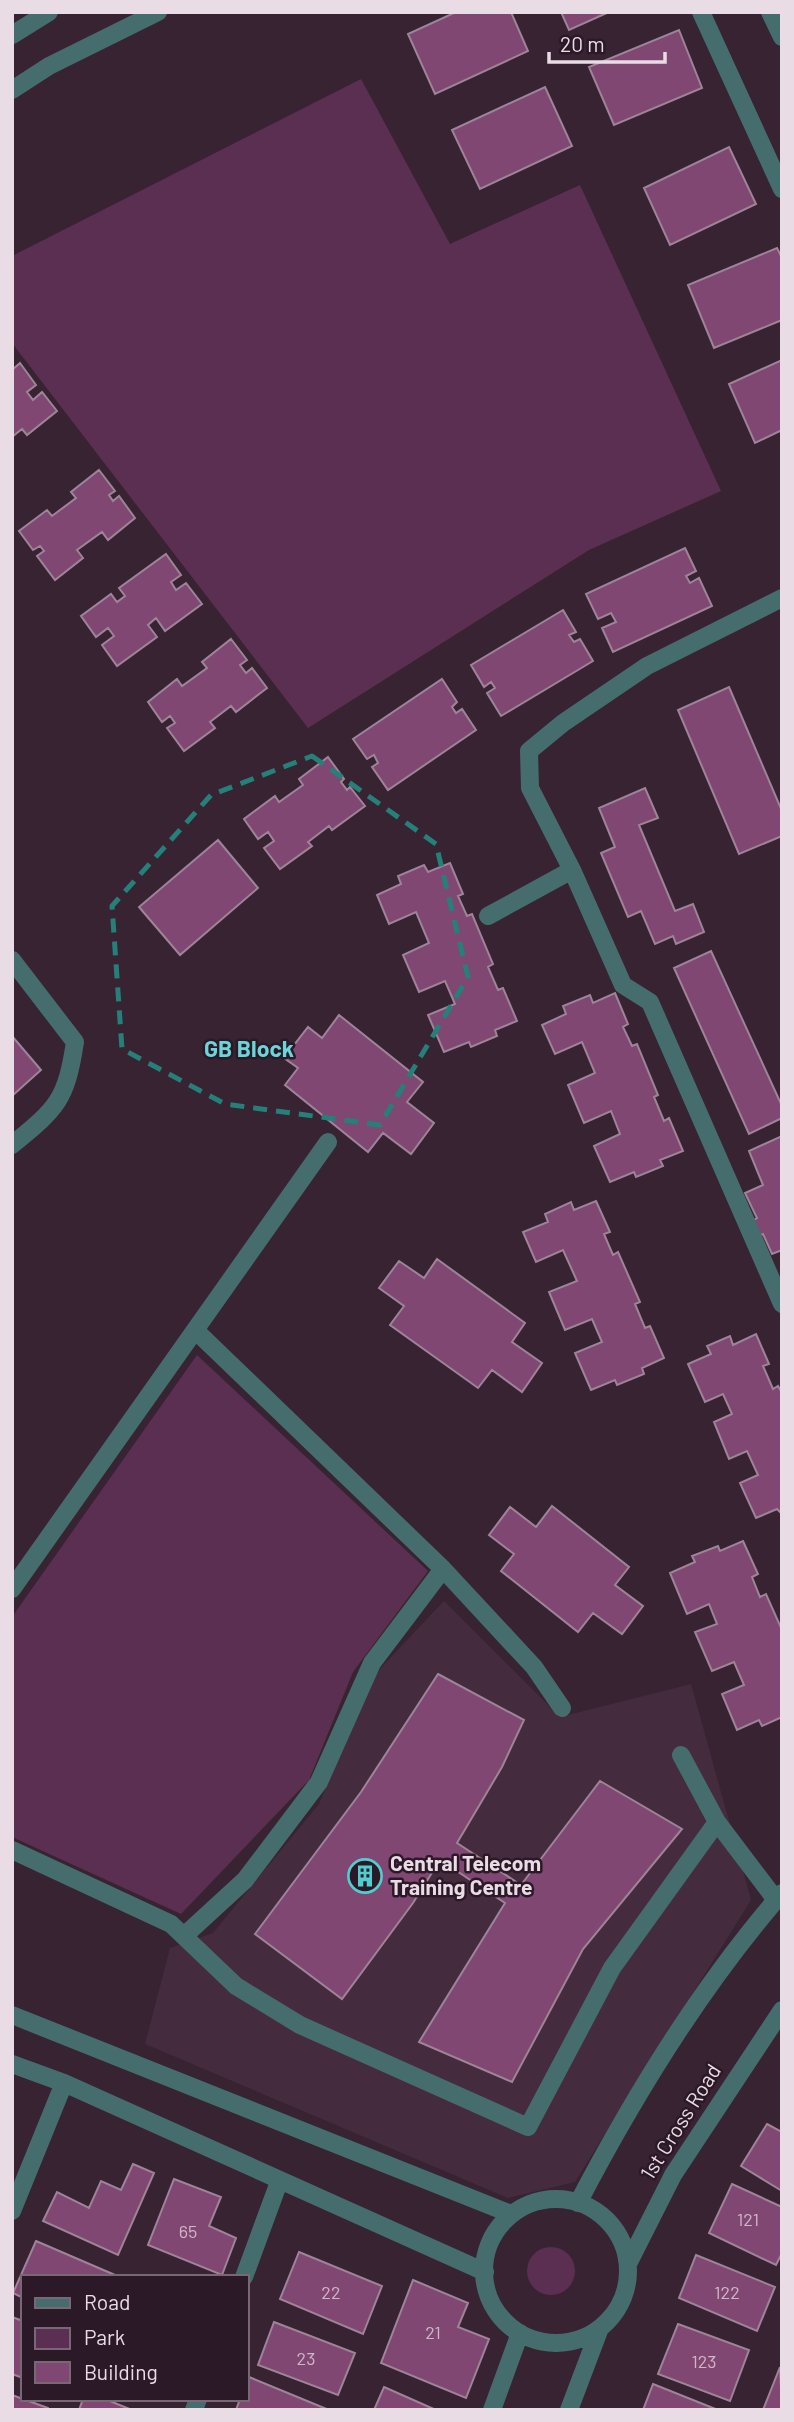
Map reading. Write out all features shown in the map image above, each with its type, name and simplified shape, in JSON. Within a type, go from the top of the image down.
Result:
[{"type":"street","points":[[12,35],[49,12]]},
{"type":"street","points":[[12,90],[49,66],[158,12]]},
{"type":"street","points":[[701,12],[782,189]]},
{"type":"street","points":[[770,12],[782,37]]},
{"type":"street","points":[[782,598],[648,666],[563,723],[529,751],[530,788],[572,870],[623,985],[650,1002],[782,1304]]},
{"type":"street","points":[[488,916],[572,870]]},
{"type":"street","points":[[12,960],[75,1042],[70,1077],[53,1111],[12,1145]]},
{"type":"street","points":[[12,1589],[328,1142]]},
{"type":"street","points":[[195,1330],[443,1569],[534,1667],[562,1708]]},
{"type":"street","points":[[184,1936],[245,1880],[319,1782],[372,1663],[443,1569]]},
{"type":"street","points":[[578,2203],[611,2140],[665,2053],[734,1952],[779,1896],[717,1822],[681,1755]]},
{"type":"street","points":[[12,1850],[171,1924],[236,1986],[300,2025],[440,2090],[528,2127],[612,1968],[717,1822]]},
{"type":"street","name":"1st Cross Road","points":[[628,2264],[673,2175],[782,2010]]},
{"type":"street","points":[[14,2019],[511,2214]]},
{"type":"street","points":[[12,2063],[64,2083],[279,2182],[485,2272]]},
{"type":"street","points":[[12,2211],[64,2083]]},
{"type":"street","points":[[245,2275],[279,2182]]},
{"type":"street","points":[[563,2198],[588,2205],[608,2220],[622,2241],[628,2264],[625,2290],[614,2314],[600,2328],[581,2339],[556,2344],[531,2340],[509,2327],[493,2307],[484,2283],[485,2258],[493,2235],[511,2214],[531,2202],[563,2198]]},
{"type":"street","points":[[569,2410],[600,2328]]},
{"type":"street","points":[[492,2410],[520,2333]]},
{"type":"highlighted area","points":[[312,756],[436,844],[468,977],[380,1125],[225,1104],[122,1049],[112,906],[211,795]]},
{"type":"shaded area","points":[[444,1601],[560,1717],[691,1684],[751,1900],[575,2182],[508,2198],[145,2044],[170,1948],[213,1933],[319,1804],[374,1675]]},
{"type":"green space","points":[[361,79],[450,244],[580,185],[721,491],[589,550],[308,728],[12,343],[12,256]]},
{"type":"green space","points":[[197,1355],[428,1571],[353,1672],[309,1780],[181,1914],[12,1837],[12,1617]]},
{"type":"green space","points":[[551,2247],[568,2254],[575,2271],[568,2288],[551,2295],[534,2288],[527,2271],[534,2254]]},
{"type":"building","points":[[456,12],[511,12],[528,51],[435,94],[408,34]]},
{"type":"building","points":[[561,12],[609,12],[569,30]]},
{"type":"building","points":[[679,30],[702,88],[614,125],[589,67]]},
{"type":"building","points":[[545,87],[572,146],[480,189],[452,130]]},
{"type":"building","points":[[729,147],[756,204],[670,245],[644,188]]},
{"type":"building","points":[[777,248],[782,258],[782,320],[714,348],[688,285]]},
{"type":"building","points":[[782,360],[782,430],[755,443],[729,384]]},
{"type":"building","points":[[20,363],[36,385],[27,392],[33,400],[42,392],[57,411],[27,435],[22,429],[12,437],[12,370]]},
{"type":"building","points":[[99,470],[115,491],[109,495],[113,501],[119,496],[135,518],[108,540],[102,532],[77,550],[83,558],[55,580],[37,556],[44,551],[40,546],[33,550],[19,531],[47,510],[52,516],[76,498],[71,492]]},
{"type":"building","points":[[685,548],[696,571],[686,576],[690,583],[699,578],[712,606],[613,652],[602,628],[616,622],[611,613],[598,619],[586,594]]},
{"type":"building","points":[[166,554],[181,575],[171,582],[176,590],[186,583],[202,604],[165,631],[156,618],[148,625],[157,637],[117,666],[102,645],[114,636],[108,628],[96,637],[81,616],[111,594],[117,602],[125,596],[119,588]]},
{"type":"building","points":[[563,610],[576,632],[569,635],[574,642],[580,639],[593,661],[501,716],[487,693],[495,688],[491,682],[484,687],[471,665]]},
{"type":"building","points":[[231,639],[247,660],[240,665],[246,673],[252,668],[267,688],[236,712],[231,706],[210,722],[215,728],[184,751],[167,728],[175,723],[170,716],[162,722],[148,702],[177,679],[182,686],[207,668],[202,662]]},
{"type":"building","points":[[442,679],[457,702],[452,707],[456,713],[462,709],[476,730],[388,790],[372,767],[378,763],[374,755],[367,759],[353,739]]},
{"type":"building","points":[[729,687],[782,811],[782,836],[739,854],[678,710]]},
{"type":"building","points":[[328,757],[344,779],[341,782],[347,790],[350,787],[365,806],[332,830],[329,826],[308,842],[312,846],[280,869],[264,848],[274,841],[268,832],[258,839],[244,819],[275,796],[279,802],[303,785],[299,779]]},
{"type":"building","points":[[645,788],[658,818],[639,825],[675,911],[693,904],[704,932],[676,944],[673,936],[655,944],[641,911],[628,917],[601,853],[615,847],[599,808]]},
{"type":"building","points":[[218,840],[258,888],[180,955],[139,907]]},
{"type":"building","points":[[450,863],[463,894],[458,896],[467,916],[472,914],[493,964],[488,967],[498,990],[503,988],[517,1021],[495,1030],[497,1036],[471,1047],[469,1042],[444,1052],[428,1015],[455,1004],[445,981],[419,992],[403,955],[429,943],[416,912],[389,924],[377,895],[401,884],[398,876],[424,865],[428,872]]},
{"type":"building","points":[[711,951],[782,1106],[782,1118],[749,1134],[674,968]]},
{"type":"building","points":[[615,993],[628,1024],[623,1027],[632,1046],[637,1044],[658,1095],[654,1097],[664,1121],[669,1118],[683,1151],[660,1160],[663,1166],[636,1177],[634,1172],[610,1182],[594,1146],[620,1134],[611,1111],[584,1123],[568,1085],[595,1073],[582,1042],[555,1054],[542,1025],[566,1014],[563,1006],[590,995],[593,1003]]},
{"type":"building","points":[[339,1015],[423,1082],[407,1102],[434,1123],[411,1154],[383,1133],[368,1152],[285,1085],[298,1068],[284,1058],[308,1027],[322,1038]]},
{"type":"building","points":[[12,1036],[41,1070],[12,1096]]},
{"type":"building","points":[[782,1136],[782,1250],[772,1254],[763,1234],[758,1236],[752,1221],[757,1218],[745,1193],[763,1185],[749,1151]]},
{"type":"building","points":[[596,1201],[610,1232],[604,1234],[613,1255],[618,1252],[640,1302],[635,1304],[645,1328],[650,1326],[664,1358],[642,1368],[644,1374],[617,1385],[615,1380],[591,1390],[575,1353],[602,1342],[592,1319],[565,1330],[549,1292],[577,1281],[563,1250],[536,1262],[523,1232],[548,1222],[545,1214],[571,1202],[574,1210]]},
{"type":"building","points":[[437,1259],[525,1323],[512,1342],[542,1363],[522,1392],[492,1370],[478,1388],[390,1325],[404,1306],[379,1288],[399,1261],[424,1278]]},
{"type":"building","points":[[756,1334],[769,1364],[763,1366],[773,1389],[778,1386],[782,1393],[782,1514],[777,1509],[756,1518],[740,1483],[758,1475],[747,1451],[729,1459],[714,1422],[732,1414],[723,1394],[705,1402],[688,1364],[711,1354],[707,1346],[730,1336],[733,1345]]},
{"type":"building","points":[[552,1506],[629,1567],[615,1585],[643,1606],[622,1634],[593,1613],[578,1632],[501,1571],[514,1554],[489,1535],[510,1507],[536,1527]]},
{"type":"building","points":[[743,1541],[758,1574],[752,1577],[760,1597],[766,1594],[782,1630],[782,1717],[762,1726],[759,1720],[737,1730],[722,1694],[744,1685],[734,1662],[712,1671],[695,1632],[717,1624],[709,1604],[687,1614],[670,1573],[695,1562],[692,1556],[718,1546],[720,1551]]},
{"type":"building","name":"Central Telecom Training Centre","points":[[438,1674],[524,1720],[502,1767],[457,1843],[521,1885],[600,1781],[682,1829],[583,1949],[512,2082],[419,2042],[505,1903],[440,1860],[413,1903],[342,1999],[255,1934],[361,1792]]},
{"type":"building","points":[[767,2124],[782,2132],[782,2191],[741,2166]]},
{"type":"building","points":[[133,2164],[154,2173],[118,2255],[43,2221],[57,2192],[89,2208],[101,2181],[121,2190]]},
{"type":"building","points":[[174,2179],[221,2197],[209,2226],[236,2238],[222,2275],[148,2245]]},
{"type":"building","points":[[732,2184],[782,2207],[782,2253],[776,2265],[709,2233]]},
{"type":"building","points":[[36,2241],[115,2275],[21,2275],[21,2297],[13,2293]]},
{"type":"building","points":[[299,2252],[382,2286],[363,2334],[280,2299]]},
{"type":"building","points":[[696,2255],[775,2287],[757,2331],[679,2298]]},
{"type":"building","points":[[413,2280],[468,2303],[458,2327],[489,2339],[466,2398],[381,2363]]},
{"type":"building","points":[[12,2317],[21,2320],[21,2377],[12,2374]]},
{"type":"building","points":[[274,2322],[355,2353],[338,2395],[258,2365]]},
{"type":"building","points":[[678,2324],[749,2350],[730,2401],[658,2374]]},
{"type":"building","points":[[780,2367],[782,2410],[763,2410]]},
{"type":"building","points":[[249,2377],[329,2410],[236,2410],[239,2401],[248,2401]]},
{"type":"building","points":[[653,2384],[718,2410],[643,2410]]},
{"type":"building","points":[[384,2387],[436,2410],[374,2410]]},
{"type":"building","points":[[12,2395],[21,2398],[21,2401],[48,2408],[48,2410],[12,2410]]},
{"type":"building","points":[[82,2401],[110,2401],[132,2410],[79,2410]]},
{"type":"place","name":"Central Telecom Training Centre","points":[[365,1876]]},
{"type":"district","name":"GB Block","points":[[249,1049]]}]
